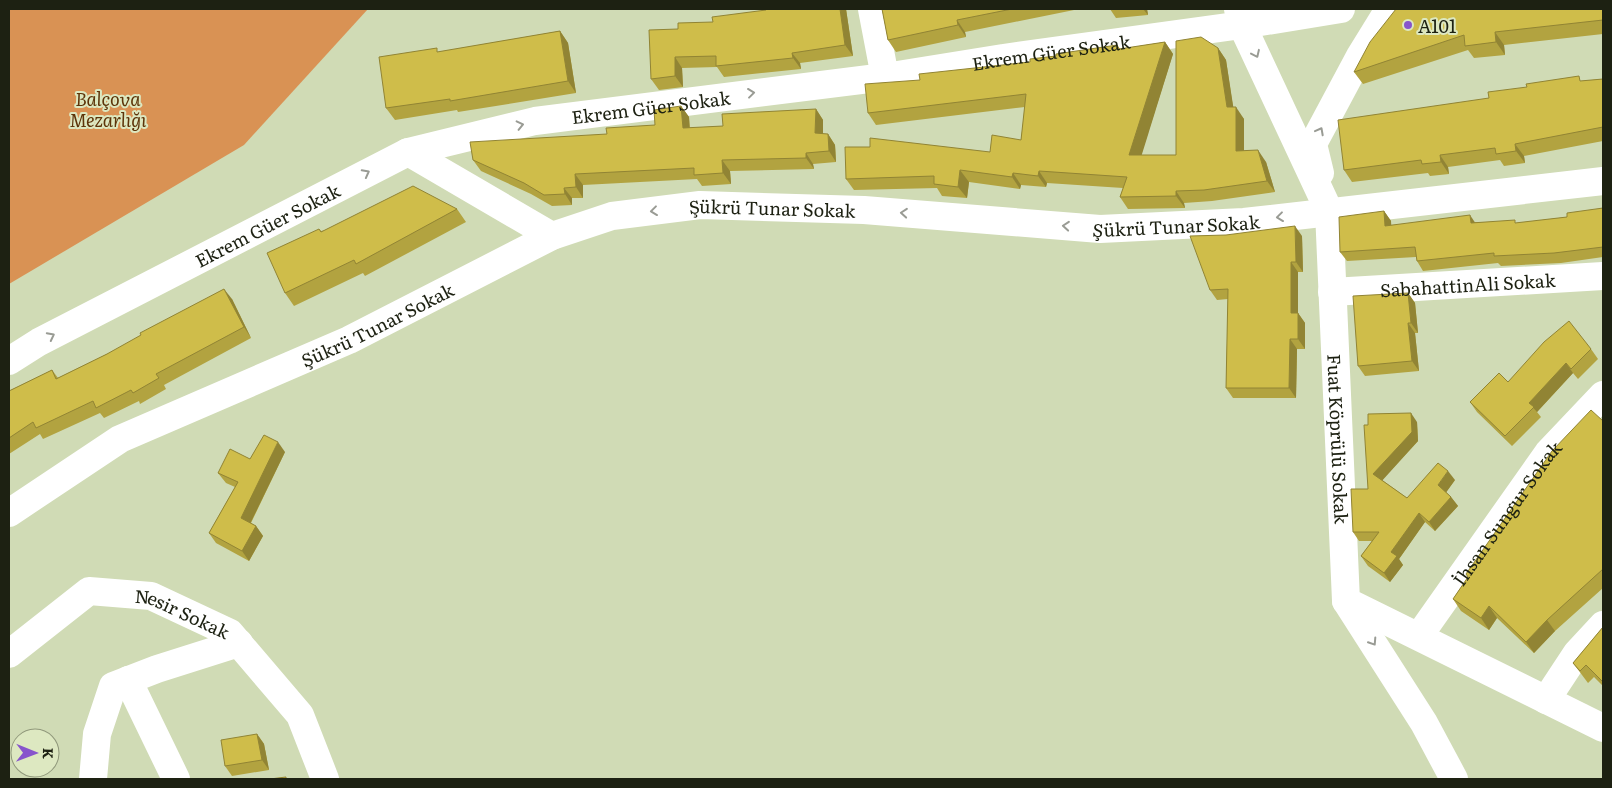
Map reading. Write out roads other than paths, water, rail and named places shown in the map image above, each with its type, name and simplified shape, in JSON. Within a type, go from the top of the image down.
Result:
[{"type":"main road","points":[[872,9],[885,77]]},
{"type":"main road","name":"Ekrem Güer Sokak","points":[[9,361],[39,342],[408,152],[535,121],[885,77],[1240,17],[1341,9]]},
{"type":"main road","points":[[1328,211],[1313,144],[1360,56],[1389,9]]},
{"type":"main road","name":"Fuat Köprülü Sokak","points":[[1240,17],[1328,211],[1346,601]]},
{"type":"main road","points":[[408,152],[552,236]]},
{"type":"main road","name":"Şükrü Tunar Sokak","points":[[9,513],[120,439],[349,340],[552,236],[612,216],[700,205],[864,210],[1100,229],[1244,222],[1603,181]]},
{"type":"main road","name":"SabahattinAli Sokak","points":[[1332,292],[1603,276]]},
{"type":"main road","name":"İhsan Sungur Sokak","points":[[1420,636],[1548,453],[1603,395]]},
{"type":"main road","name":"Nesir Sokak","points":[[9,654],[89,591],[151,596],[230,633],[300,715],[325,779]]},
{"type":"main road","points":[[1346,601],[1603,728]]},
{"type":"main road","points":[[1346,601],[1424,723],[1454,779]]},
{"type":"main road","points":[[1546,700],[1577,653],[1603,625]]},
{"type":"main road","points":[[93,779],[96,734],[113,686],[239,643]]},
{"type":"main road","points":[[128,680],[176,779]]},
{"type":"place","name":"A101","points":[[1408,25]]},
{"type":"park label","name":"Balçova Mezarlığı","points":[[108,108]]}]
